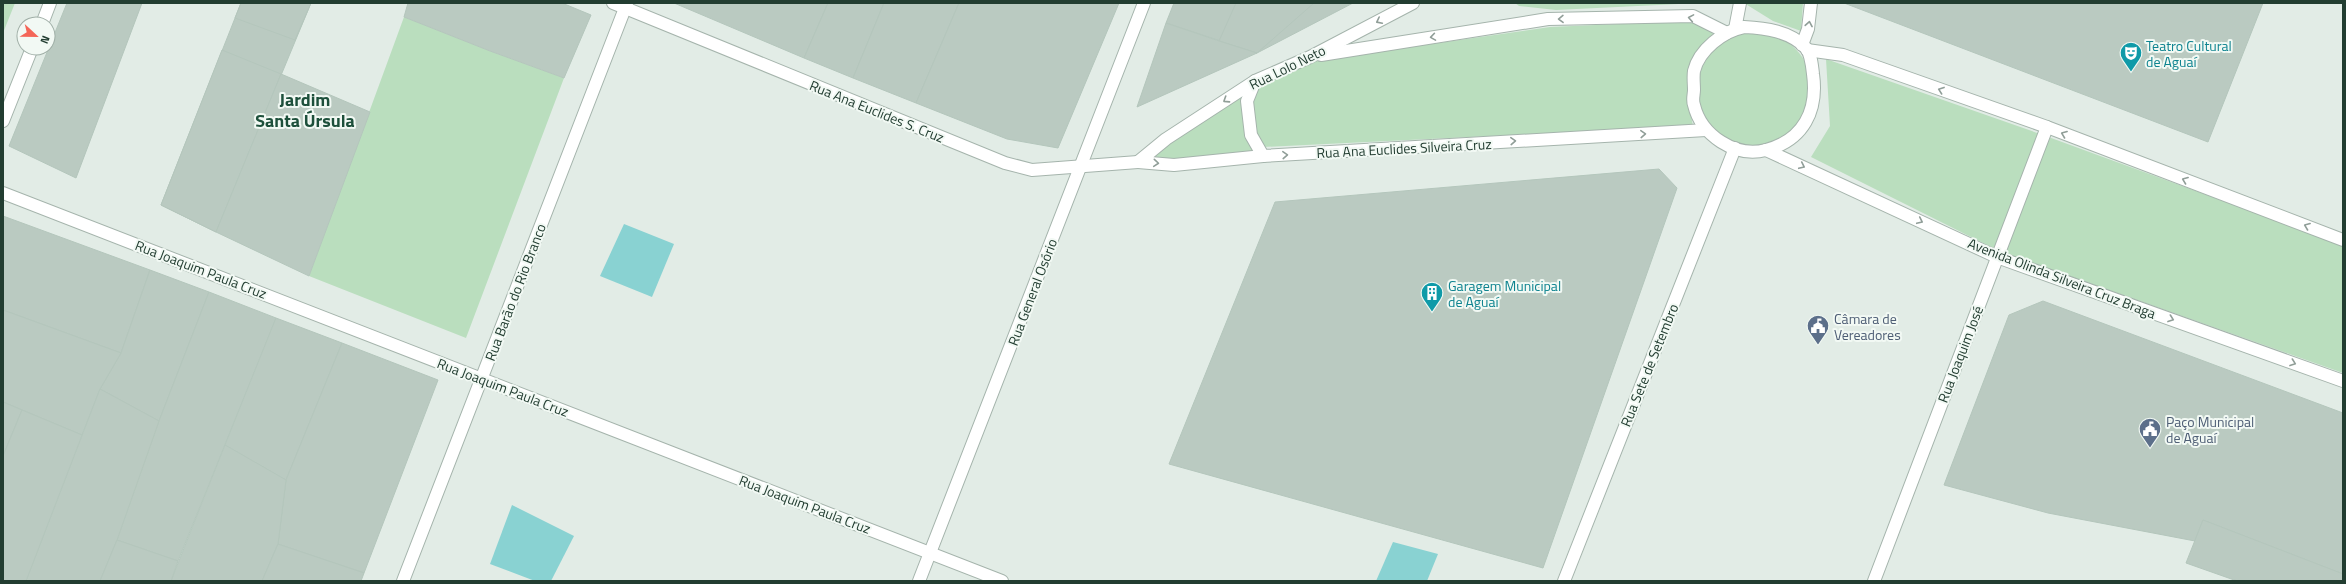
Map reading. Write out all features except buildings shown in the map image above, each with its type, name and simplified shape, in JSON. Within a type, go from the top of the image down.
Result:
[{"type":"street","points":[[45,16],[50,3]]},
{"type":"street","name":"Rua Ana Euclides S. Cruz","points":[[613,3],[626,5],[1004,163],[1032,170],[1138,162]]},
{"type":"street","name":"Rua General Osório","points":[[918,581],[1144,3]]},
{"type":"street","name":"Rua Lolo Neto","points":[[1138,162],[1166,139],[1255,81],[1310,57],[1413,3]]},
{"type":"street","points":[[1740,3],[1731,31],[1708,46],[1694,71],[1693,105],[1706,130],[1718,140],[1735,148],[1753,151],[1766,150],[1790,139],[1809,118],[1816,93],[1811,61],[1805,47],[1811,3]]},
{"type":"street","name":"Rua Barão do Rio Branco","points":[[403,581],[626,5]]},
{"type":"street","points":[[1310,57],[1548,19],[1692,16],[1731,31],[1772,29],[1805,47],[1843,55],[2047,127],[2343,240]]},
{"type":"street","points":[[3,121],[29,56]]},
{"type":"street","points":[[1255,81],[1247,101],[1251,135],[1263,156]]},
{"type":"street","name":"Rua Joaquim José","points":[[1874,581],[2047,127]]},
{"type":"street","name":"Rua Ana Euclides Silveira Cruz","points":[[1138,162],[1174,165],[1263,156],[1706,130]]},
{"type":"street","name":"Rua Sete de Setembro","points":[[1564,581],[1735,148]]},
{"type":"street","name":"Avenida Olinda Silveira Cruz Braga","points":[[1766,150],[1997,257],[2343,381]]},
{"type":"street","name":"Rua Joaquim Paula Cruz","points":[[3,192],[1002,581]]},
{"type":"green space","points":[[3,3],[15,3],[3,33]]},
{"type":"green space","points":[[1515,3],[1699,3],[1556,10],[1519,6]]},
{"type":"green space","points":[[1744,3],[1803,3],[1801,31],[1773,21]]},
{"type":"green space","points":[[404,17],[564,78],[466,338],[309,276]]},
{"type":"green space","points":[[1689,21],[1714,30],[1688,101],[1693,126],[1263,147],[1255,131],[1251,98],[1260,82],[1312,61],[1550,27]]},
{"type":"green space","points":[[1755,32],[1766,33],[1777,37],[1795,49],[1807,67],[1811,78],[1811,100],[1807,111],[1795,129],[1777,141],[1766,145],[1755,146],[1744,145],[1733,141],[1715,129],[1703,111],[1699,100],[1698,89],[1699,78],[1703,67],[1715,49],[1733,37],[1744,33]]},
{"type":"green space","points":[[1826,59],[2043,135],[2343,245],[2343,373],[1999,251],[1811,157],[1830,126]]},
{"type":"green space","points":[[1255,81],[1247,101],[1263,156],[1138,162]]},
{"type":"water","points":[[624,224],[674,244],[652,297],[600,276]]},
{"type":"water","points":[[512,505],[574,536],[551,581],[535,581],[490,564]]},
{"type":"water","points":[[1393,542],[1438,554],[1427,581],[1376,581]]},
{"type":"place","name":"Teatro Cultural de Aguaí","points":[[2131,72]]},
{"type":"place","name":"Garagem Municipal de Aguaí","points":[[1432,312]]},
{"type":"place","name":"Câmara de Vereadores","points":[[1818,346]]},
{"type":"place","name":"Paço Municipal de Aguaí","points":[[2150,448]]},
{"type":"district","name":"Jardim Santa Úrsula","points":[[305,109]]}]
